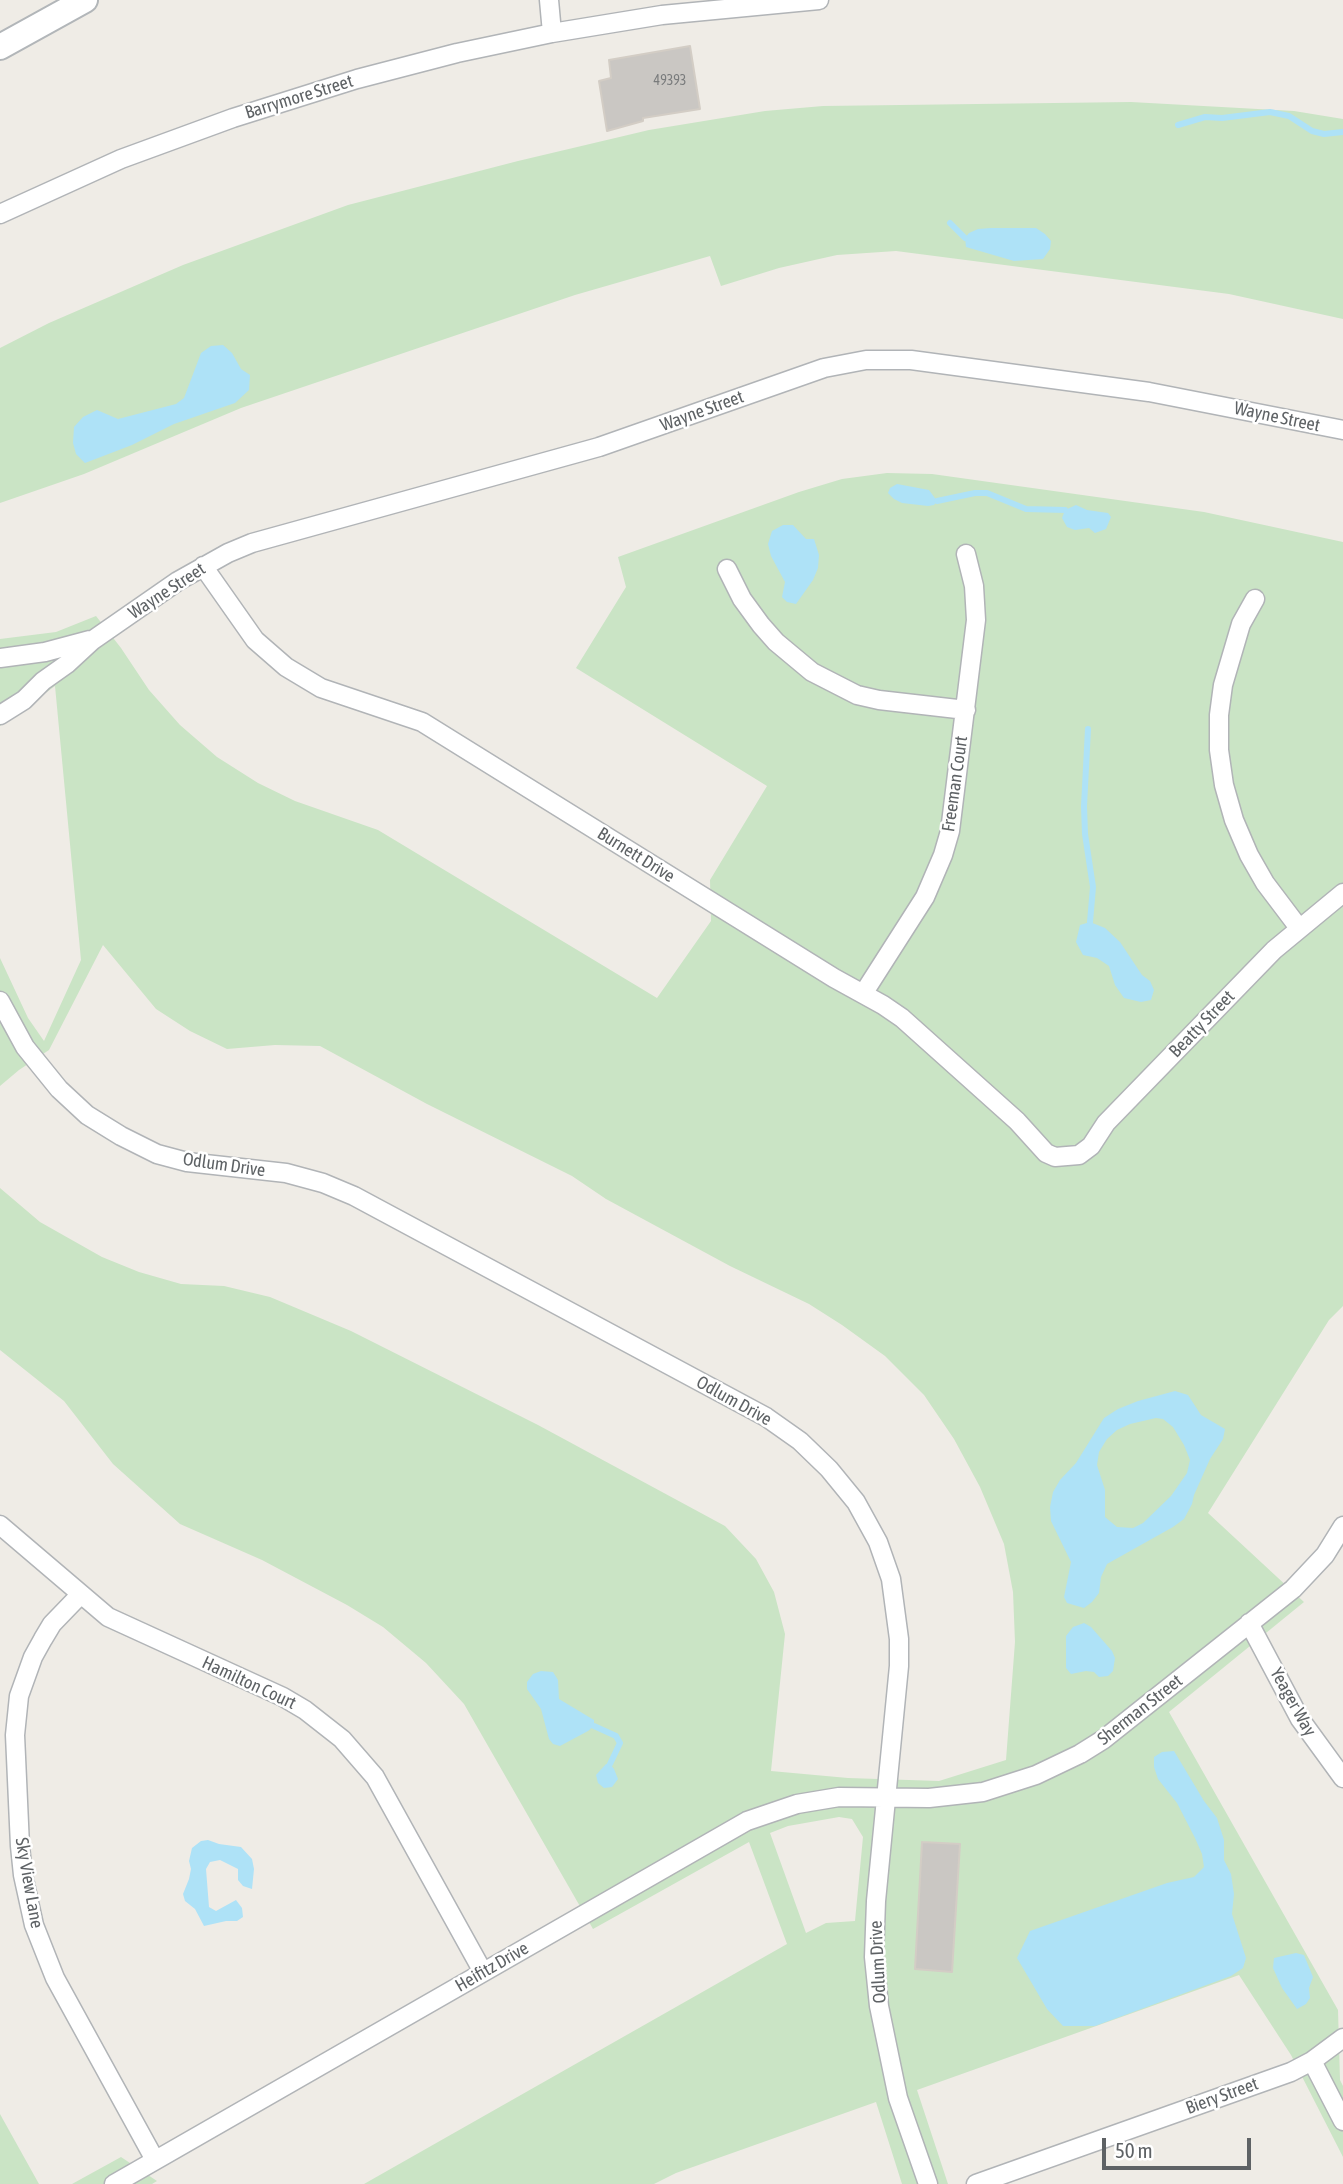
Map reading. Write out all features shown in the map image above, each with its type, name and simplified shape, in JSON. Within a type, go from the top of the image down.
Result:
[{"type":"main road","points":[[0,47],[71,4]]},
{"type":"street","points":[[549,0],[552,33]]},
{"type":"street","name":"Barrymore Street","points":[[0,214],[121,159],[233,118],[357,79],[457,53],[552,33],[662,15],[819,0]]},
{"type":"street","name":"Wayne Street","points":[[0,715],[24,700],[93,639],[203,566],[252,543],[564,458],[824,368],[866,360],[911,360],[1149,392],[1343,430]]},
{"type":"street","name":"Freeman Court","points":[[863,994],[925,897],[943,855],[953,807],[975,620],[974,586],[966,554]]},
{"type":"street","name":"Burnett Drive","points":[[203,566],[255,640],[286,667],[321,688],[422,722],[902,1018],[1017,1121],[1046,1153],[1055,1157],[1066,1157]]},
{"type":"street","points":[[727,569],[742,598],[761,625],[812,673],[857,695],[902,705],[966,710]]},
{"type":"street","points":[[1255,599],[1241,624],[1223,685],[1219,715],[1219,750],[1230,809],[1249,855],[1265,883],[1299,928]]},
{"type":"street","name":"Wayne Street","points":[[0,658],[45,652],[93,639]]},
{"type":"street","name":"Beatty Street","points":[[1066,1157],[1079,1155],[1091,1146],[1106,1123],[1274,950],[1343,893]]},
{"type":"street","name":"Odlum Drive","points":[[0,1001],[25,1047],[59,1089],[87,1115],[121,1136],[157,1154],[187,1161],[286,1172],[354,1196],[766,1417],[800,1440],[856,1502],[878,1542],[891,1579],[897,1614],[899,1666],[876,1901],[874,1957],[879,2006],[898,2098],[928,2184]]},
{"type":"street","name":"Hamilton Court","points":[[0,1525],[108,1617],[283,1697],[305,1710],[342,1739],[375,1777],[483,1972]]},
{"type":"street","name":"Sherman Street","points":[[886,1797],[929,1798],[970,1794],[1011,1784],[1059,1766],[1104,1739],[1310,1573],[1325,1555],[1343,1525]]},
{"type":"street","name":"Sky View Lane","points":[[80,1595],[52,1624],[33,1657],[19,1696],[15,1735],[23,1875],[34,1925],[55,1978],[155,2160]]},
{"type":"street","name":"Yeager Way","points":[[1249,1623],[1300,1719],[1343,1778]]},
{"type":"street","name":"Heifitz Drive","points":[[114,2184],[747,1821],[777,1809],[817,1800],[860,1796],[886,1797]]},
{"type":"street","name":"Biery Street","points":[[976,2184],[1291,2072],[1312,2061],[1343,2038]]},
{"type":"street","points":[[1312,2061],[1343,2121]]},
{"type":"green space","points":[[1131,102],[1294,111],[1343,119],[1343,319],[1229,294],[896,251],[837,255],[779,268],[721,286],[710,256],[575,295],[241,408],[84,474],[0,503],[0,348],[49,323],[183,265],[348,205],[649,130],[765,111],[823,106]]},
{"type":"green space","points":[[887,473],[932,474],[1204,512],[1343,542],[1343,1306],[1329,1320],[1208,1513],[1304,1602],[1169,1712],[1338,2010],[1340,2080],[1343,2086],[1343,2157],[1291,2055],[1239,1975],[917,2090],[948,2184],[902,2184],[876,2102],[676,2173],[654,2184],[364,2184],[787,1944],[749,1842],[593,1929],[464,1704],[426,1663],[383,1627],[347,1605],[262,1560],[180,1524],[113,1464],[64,1401],[0,1350],[0,1188],[40,1222],[102,1257],[139,1272],[181,1284],[224,1286],[270,1297],[351,1331],[538,1425],[725,1526],[756,1559],[774,1592],[785,1634],[771,1771],[848,1778],[939,1781],[1006,1760],[1015,1642],[1013,1592],[1004,1544],[980,1487],[954,1439],[924,1395],[885,1356],[842,1325],[809,1304],[730,1266],[606,1199],[572,1176],[427,1104],[320,1046],[275,1045],[227,1049],[190,1031],[156,1009],[103,945],[49,1050],[0,1086],[0,958],[28,1018],[44,1041],[81,960],[55,686],[0,726],[0,639],[56,632],[96,616],[149,690],[180,725],[217,757],[258,783],[295,801],[378,830],[657,998],[711,921],[710,880],[767,786],[576,668],[626,587],[618,557],[842,479]],"holes":[[[839,1817],[852,1819],[863,1837],[855,1921],[826,1923],[806,1933],[770,1833],[788,1826]]]},
{"type":"green space","points":[[0,2114],[39,2184],[0,2184]]},
{"type":"green space","points":[[121,2157],[157,2181],[152,2184],[72,2184]]},
{"type":"water","points":[[991,228],[1036,228],[1051,241],[1050,249],[1043,259],[1014,261],[966,247],[965,238],[969,233]]},
{"type":"water","points":[[223,345],[232,353],[241,369],[250,375],[249,390],[235,403],[174,424],[132,445],[85,463],[76,454],[73,443],[74,427],[83,417],[97,410],[118,419],[176,404],[184,398],[201,353],[211,346]]},
{"type":"water","points":[[897,484],[929,490],[937,501],[928,506],[902,503],[888,493],[890,488]]},
{"type":"water","points":[[1076,505],[1087,510],[1108,513],[1111,517],[1106,529],[1095,533],[1089,528],[1075,530],[1067,527],[1062,518],[1065,510]]},
{"type":"water","points":[[783,525],[793,525],[806,539],[814,539],[819,555],[813,580],[796,604],[787,602],[782,597],[785,582],[771,556],[768,544],[772,531]]},
{"type":"water","points":[[1090,922],[1105,928],[1120,942],[1142,975],[1150,981],[1154,990],[1151,1000],[1141,1002],[1124,998],[1115,985],[1109,966],[1097,958],[1083,955],[1076,942],[1080,925]]},
{"type":"water","points":[[1175,1391],[1188,1395],[1201,1415],[1225,1429],[1223,1439],[1210,1459],[1184,1519],[1107,1564],[1101,1577],[1099,1593],[1084,1608],[1067,1603],[1064,1597],[1071,1562],[1051,1521],[1053,1492],[1076,1463],[1104,1418],[1138,1401]],"holes":[[[1163,1419],[1173,1427],[1184,1445],[1190,1460],[1187,1473],[1171,1496],[1143,1523],[1133,1528],[1117,1527],[1105,1517],[1105,1490],[1097,1465],[1099,1452],[1117,1430],[1130,1424]]]},
{"type":"water","points":[[1084,1623],[1091,1627],[1112,1651],[1115,1658],[1113,1671],[1108,1676],[1099,1677],[1094,1672],[1086,1671],[1071,1674],[1066,1668],[1066,1636],[1073,1627]]},
{"type":"water","points":[[541,1671],[553,1672],[558,1680],[559,1699],[594,1720],[594,1726],[588,1731],[560,1746],[549,1739],[541,1709],[527,1689],[527,1682],[533,1674]]},
{"type":"water","points":[[1174,1751],[1217,1818],[1224,1840],[1224,1860],[1231,1874],[1234,1894],[1232,1914],[1246,1958],[1243,1968],[1231,1976],[1095,2026],[1063,2026],[1047,2009],[1017,1958],[1030,1931],[1167,1883],[1194,1877],[1204,1867],[1195,1838],[1177,1803],[1158,1779],[1154,1767],[1154,1757],[1162,1752]]},
{"type":"water","points":[[606,1764],[610,1764],[614,1769],[618,1779],[612,1787],[604,1788],[598,1783],[596,1775]]},
{"type":"water","points":[[201,1841],[241,1847],[252,1859],[254,1869],[252,1889],[243,1886],[238,1880],[238,1869],[220,1860],[210,1862],[206,1869],[209,1907],[216,1911],[236,1900],[242,1908],[243,1917],[237,1921],[204,1926],[195,1909],[185,1901],[183,1894],[191,1869],[189,1861],[192,1848]]},
{"type":"water","points":[[1296,1953],[1304,1955],[1313,1977],[1309,1988],[1310,1998],[1297,2009],[1282,1988],[1273,1968],[1274,1958]]},
{"type":"building","points":[[690,46],[700,109],[643,118],[643,121],[607,131],[599,81],[611,78],[609,60]]},
{"type":"building","points":[[922,1842],[960,1844],[952,1972],[915,1969]]},
{"type":"waterway","points":[[1178,125],[1205,117],[1222,118],[1270,112],[1289,116],[1312,131],[1324,134],[1343,132]]},
{"type":"waterway","points":[[950,223],[965,238]]},
{"type":"waterway","points":[[937,501],[987,493],[1026,509],[1065,510]]},
{"type":"waterway","points":[[1088,729],[1084,806],[1093,887],[1090,922]]},
{"type":"waterway","points":[[594,1726],[616,1736],[620,1743],[610,1764]]}]
